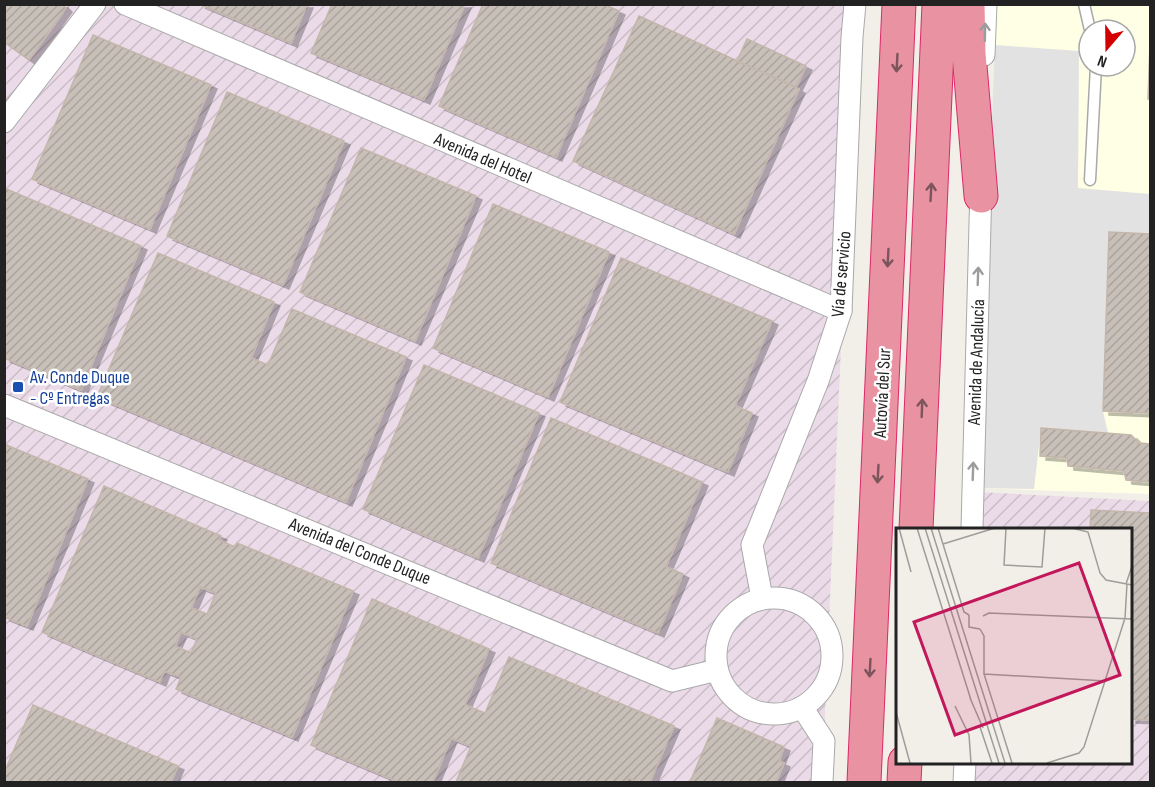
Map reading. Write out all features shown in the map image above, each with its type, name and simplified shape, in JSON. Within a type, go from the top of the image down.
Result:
[{"type":"highway","name":"Autovía del Sur","points":[[864,783],[899,4]]},
{"type":"highway","points":[[916,528],[939,4]]},
{"type":"highway","points":[[968,4],[969,54],[981,196]]},
{"type":"highway","points":[[904,783],[905,763]]},
{"type":"street","points":[[4,122],[94,4]]},
{"type":"street","name":"Avenida del Hotel","points":[[124,4],[841,311]]},
{"type":"street","name":"Vía de servicio","points":[[762,598],[752,545],[818,381],[841,311],[855,4]]},
{"type":"street","points":[[981,196],[986,4]]},
{"type":"street","name":"Avenida de Andalucía","points":[[972,528],[981,196]]},
{"type":"street","name":"Avenida del Conde Duque","points":[[4,405],[672,681],[717,670]]},
{"type":"street","points":[[762,598],[790,599],[814,613],[823,624],[833,650],[829,677],[818,694],[802,707],[785,713],[768,714],[750,710],[735,700],[724,686],[717,670],[718,639],[724,625],[747,604],[762,598]]},
{"type":"street","points":[[802,707],[824,741],[822,783]]},
{"type":"street","points":[[964,783],[965,763]]},
{"type":"lane","points":[[1090,180],[1095,78]]},
{"type":"shaded area","points":[[5,5],[856,5],[822,782],[5,782]]},
{"type":"shaded area","points":[[997,5],[1150,5],[1150,494],[976,488]]},
{"type":"shaded area","points":[[995,45],[1077,51],[1078,188],[1150,194],[1150,234],[1109,232],[1103,411],[1108,433],[1041,428],[1034,489],[976,488]]},
{"type":"shaded area","points":[[978,492],[1150,501],[1150,782],[967,782],[968,763],[1131,763],[1131,528],[977,528]]},
{"type":"building","points":[[4,4],[62,4],[66,8],[29,60],[4,42]]},
{"type":"building","points":[[199,4],[307,4],[291,43]]},
{"type":"building","points":[[332,4],[465,4],[424,100],[311,53]]},
{"type":"building","points":[[483,4],[603,4],[619,11],[556,157],[439,106]]},
{"type":"building","points":[[639,16],[799,89],[734,234],[573,161]]},
{"type":"building","points":[[93,35],[211,85],[150,229],[32,179]]},
{"type":"building","points":[[747,39],[806,66],[796,87],[737,61]]},
{"type":"building","points":[[1150,44],[1150,99],[1148,99]]},
{"type":"building","points":[[227,92],[344,141],[283,285],[167,236]]},
{"type":"building","points":[[361,148],[476,196],[415,341],[300,292]]},
{"type":"building","points":[[4,188],[141,246],[81,390],[4,358]]},
{"type":"building","points":[[493,204],[609,252],[548,397],[433,348]]},
{"type":"building","points":[[1109,232],[1150,234],[1150,413],[1103,411]]},
{"type":"building","points":[[158,253],[274,302],[251,358],[268,365],[292,309],[406,357],[346,502],[97,397]]},
{"type":"building","points":[[621,258],[772,321],[735,406],[752,413],[728,472],[560,402]]},
{"type":"building","points":[[424,365],[539,413],[478,558],[363,509]]},
{"type":"building","points":[[551,418],[702,482],[666,567],[683,574],[658,633],[491,563]]},
{"type":"building","points":[[1041,428],[1131,435],[1139,443],[1150,444],[1150,482],[1126,480],[1124,471],[1068,466],[1067,458],[1040,456]]},
{"type":"building","points":[[4,444],[88,479],[27,626],[4,617]]},
{"type":"building","points":[[104,486],[221,536],[219,540],[235,547],[237,543],[353,591],[292,737],[176,689],[181,677],[164,671],[160,682],[42,632]],"holes":[[[200,587],[216,593],[207,614],[191,608]],[[181,632],[197,639],[191,653],[175,646]]]},
{"type":"building","points":[[1091,510],[1150,513],[1150,720],[1131,719],[1131,528],[1090,528]]},
{"type":"building","points":[[372,599],[489,649],[465,705],[485,713],[509,657],[674,726],[650,782],[639,782],[628,778],[626,782],[456,782],[471,746],[451,738],[433,782],[399,782],[311,745]]},
{"type":"building","points":[[33,705],[178,766],[171,782],[4,782],[4,773]]},
{"type":"building","points":[[717,718],[784,747],[779,761],[784,763],[776,782],[690,782]]},
{"type":"place","name":"Av. Conde Duque - Cº Entregas","points":[[18,387]]}]
